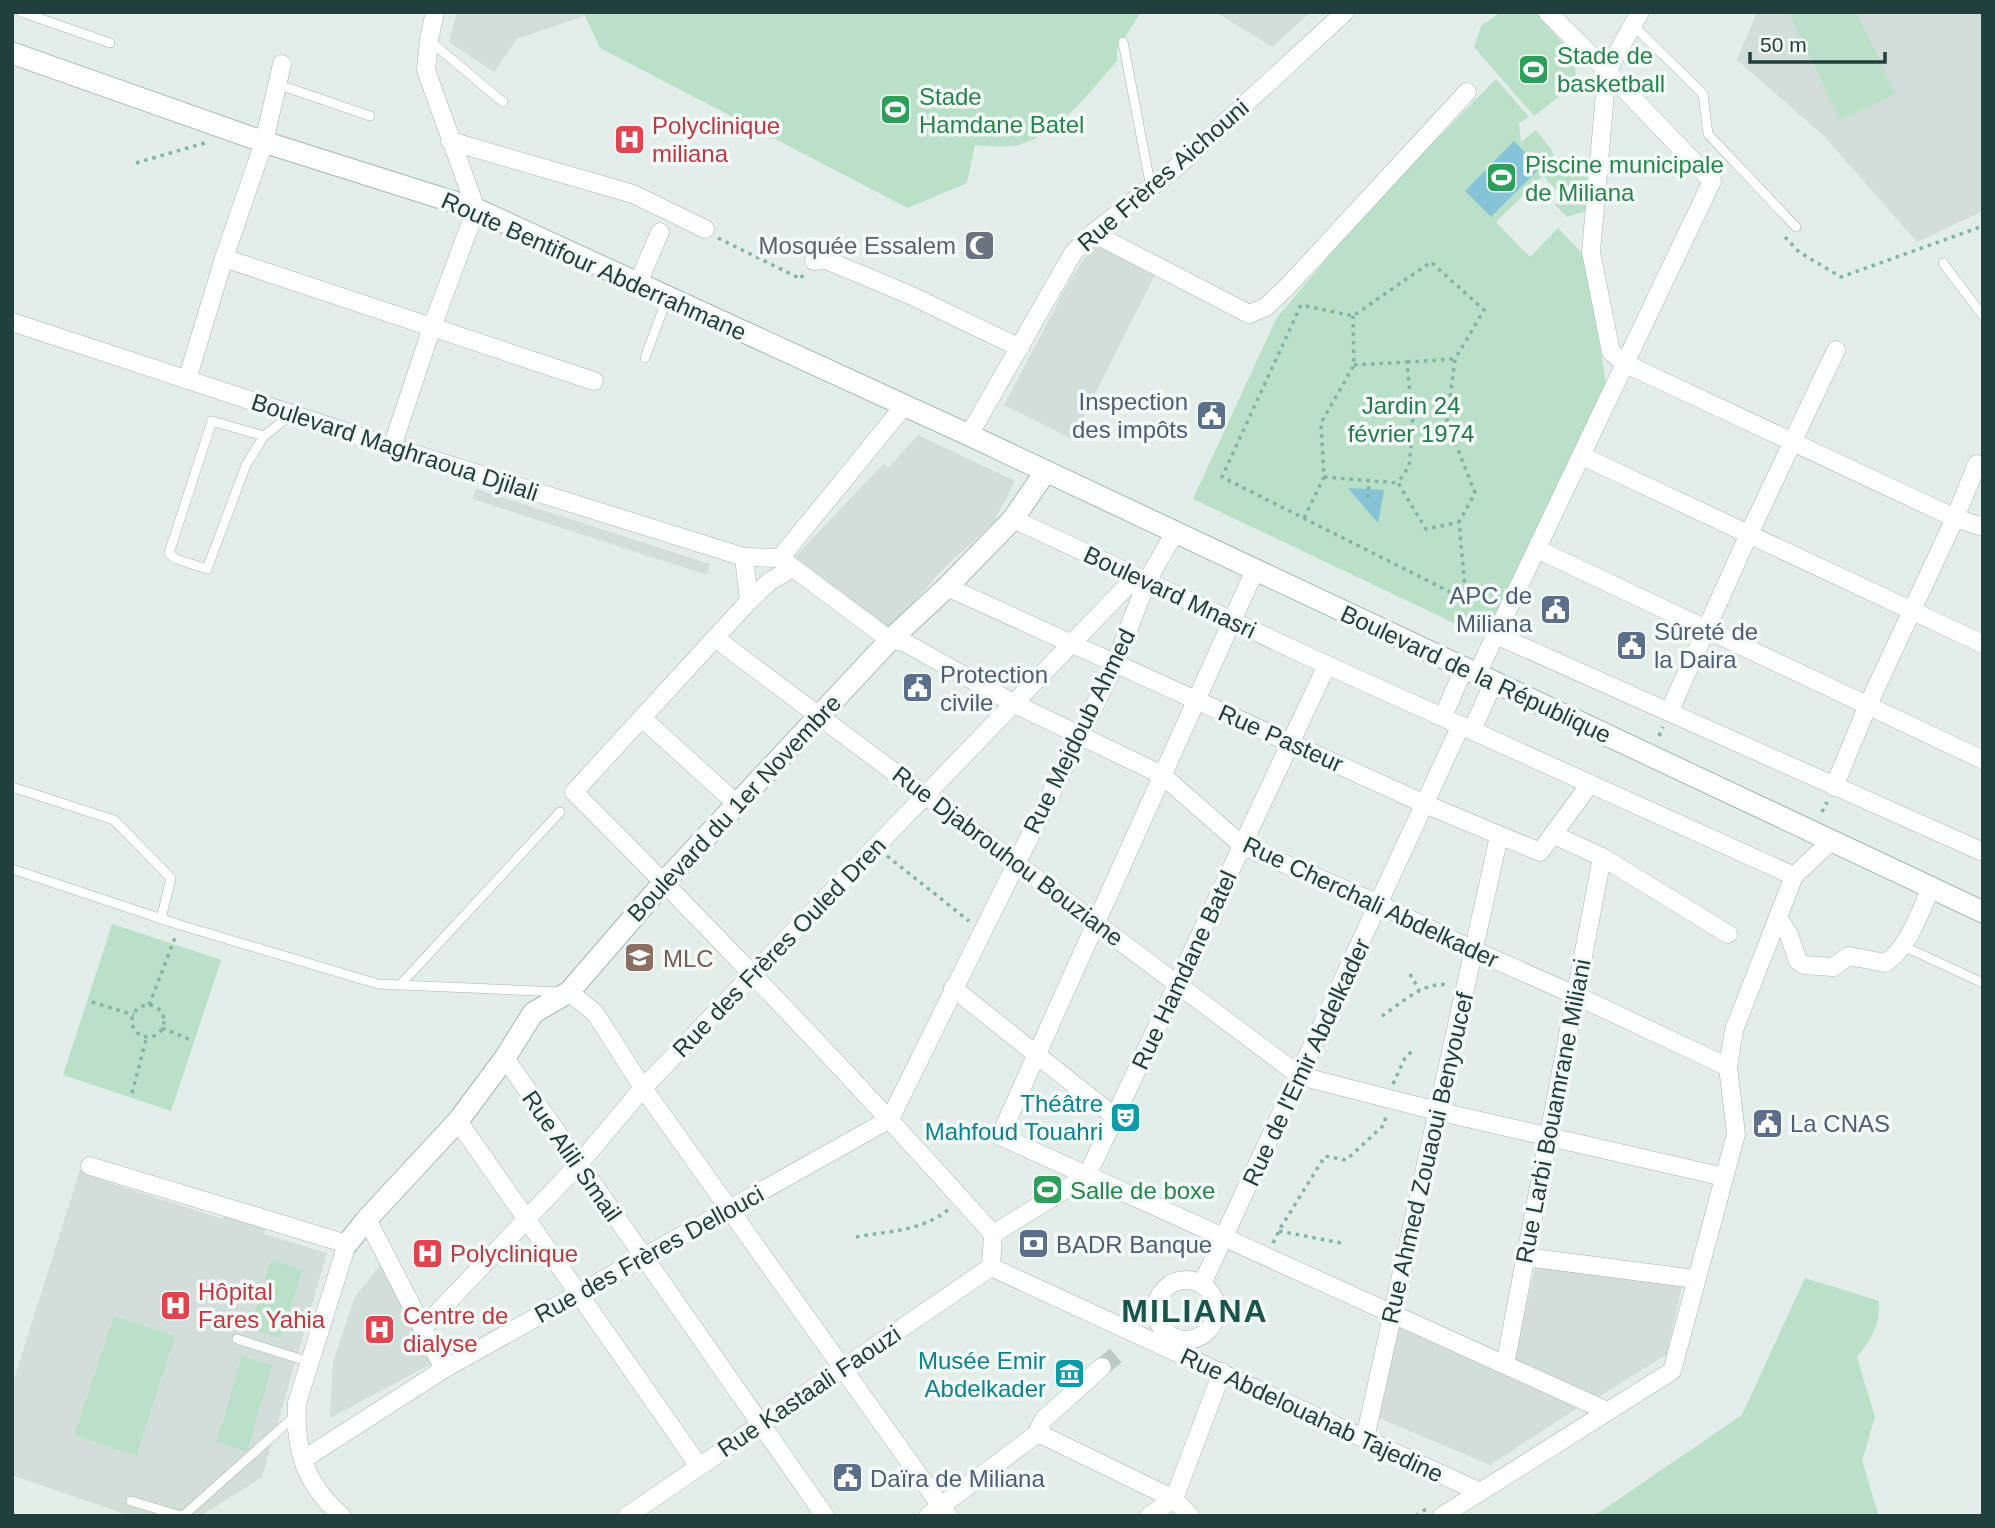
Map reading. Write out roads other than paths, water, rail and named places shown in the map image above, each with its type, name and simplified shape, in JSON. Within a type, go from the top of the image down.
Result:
[{"type":"main road","name":"Route Bentifour Abderrahmane","points":[[12,53],[264,142],[476,209],[969,435]]},
{"type":"main road","name":"Boulevard de la République","points":[[969,435],[1983,912]]},
{"type":"main road","name":"Boulevard du 1er Novembre","points":[[347,1244],[458,1121],[505,1058],[533,1013],[569,992],[664,882],[890,640],[947,587],[1013,519],[1046,471]]},
{"type":"street","name":"Rue Frères Aichouni","points":[[969,435],[1073,253],[1093,233],[1178,166],[1345,12]]},
{"type":"street","points":[[1443,717],[1478,675],[1487,637],[1537,549],[1712,181],[1547,12]]},
{"type":"street","points":[[392,447],[432,327],[476,209],[426,70],[434,13]]},
{"type":"street","points":[[1636,19],[1607,71],[1591,252],[1611,352],[1626,364],[1955,518],[1983,527]]},
{"type":"street","points":[[187,380],[224,258],[264,142],[282,64]]},
{"type":"street","points":[[1093,233],[1249,314],[1266,307],[1287,287],[1467,92]]},
{"type":"street","points":[[450,141],[633,194],[705,229]]},
{"type":"street","points":[[638,283],[660,232]]},
{"type":"street","points":[[224,258],[594,381]]},
{"type":"street","points":[[814,261],[826,260],[874,280],[1020,348]]},
{"type":"street","name":"Boulevard Maghraoua Djilali","points":[[12,322],[392,447],[744,557],[786,563]]},
{"type":"street","points":[[1669,712],[1836,350]]},
{"type":"street","points":[[904,406],[786,563],[574,792],[664,882],[890,1119],[993,1234],[991,1267]]},
{"type":"street","points":[[1582,456],[1983,644]]},
{"type":"street","points":[[1834,787],[1868,705],[1955,518],[1977,464]]},
{"type":"street","name":"Boulevard Mnasri","points":[[1013,519],[1327,665],[1794,876]]},
{"type":"street","name":"Rue Mejdoub Ahmed","points":[[890,1119],[1115,664],[1147,581],[1175,532]]},
{"type":"street","points":[[1537,549],[1983,760]]},
{"type":"street","points":[[744,557],[749,601]]},
{"type":"street","name":"Rue Cherchali Abdelkader","points":[[786,563],[890,640],[904,642],[1013,703],[1162,775],[1243,846],[1378,904],[1728,1067]]},
{"type":"street","points":[[1255,570],[1000,1136],[1607,1411]]},
{"type":"street","name":"Rue des Frères Ouled Dren","points":[[423,1328],[579,1164],[643,1088],[1013,703],[1127,586],[1147,581]]},
{"type":"street","name":"Rue Pasteur","points":[[947,587],[1071,646],[1425,804],[1540,852],[1590,784]]},
{"type":"street","points":[[1487,637],[1669,712],[1983,852]]},
{"type":"street","name":"Rue Djabrouhou Bouziane","points":[[715,638],[1300,1076]]},
{"type":"street","name":"Rue Hamdane Batel","points":[[1087,1176],[1327,665]]},
{"type":"street","name":"Rue de l'Emir Abdelkader","points":[[1202,1284],[1425,804],[1467,728],[1478,675]]},
{"type":"street","points":[[642,718],[737,804]]},
{"type":"street","points":[[1554,835],[1602,858],[1728,934]]},
{"type":"street","name":"Rue Ahmed Zouaoui Benyoucef","points":[[1364,1438],[1499,836]]},
{"type":"street","points":[[1442,1516],[1672,1371],[1736,1134],[1728,1067],[1734,1030],[1794,876],[1831,841]]},
{"type":"street","name":"Rue Larbi Bouamrane Miliani","points":[[1505,1365],[1602,858]]},
{"type":"street","points":[[1779,917],[1798,961],[1804,965],[1833,967],[1849,956],[1885,964],[1893,959],[1903,946],[1931,888]]},
{"type":"street","points":[[953,988],[1115,1117]]},
{"type":"street","points":[[569,992],[595,1013],[643,1088],[843,1368],[939,1512],[1036,1434],[1044,1419],[1102,1367]]},
{"type":"street","name":"Rue Alili Smail","points":[[505,1058],[825,1516]]},
{"type":"street","points":[[1300,1076],[1437,1111],[1724,1177]]},
{"type":"street","name":"Rue des Frères Dellouci","points":[[304,1459],[444,1369],[890,1119]]},
{"type":"street","points":[[458,1121],[699,1466]]},
{"type":"street","points":[[90,1166],[347,1244],[297,1403],[295,1428],[310,1481],[328,1504],[342,1516]]},
{"type":"street","points":[[993,1234],[1087,1176]]},
{"type":"street","points":[[367,1219],[444,1369]]},
{"type":"street","points":[[1525,1257],[1695,1279]]},
{"type":"street","name":"Rue Kastaali Faouzi","points":[[627,1516],[991,1267]]},
{"type":"street","name":"Rue Abdelouahab Tajedine","points":[[991,1267],[1172,1344],[1222,1372],[1480,1492]]},
{"type":"street","points":[[1193,1280],[1210,1292],[1215,1302],[1213,1324],[1197,1339],[1172,1344],[1155,1316],[1158,1296],[1173,1282],[1193,1280]]},
{"type":"street","points":[[1149,1516],[1174,1499],[1222,1372]]},
{"type":"street","points":[[1036,1434],[1174,1499],[1190,1516]]},
{"type":"lane","points":[[21,12],[110,43]]},
{"type":"lane","points":[[1636,19],[1703,94],[1708,134],[1796,227]]},
{"type":"lane","points":[[429,40],[503,102]]},
{"type":"lane","points":[[1123,42],[1151,188]]},
{"type":"lane","points":[[277,84],[370,116]]},
{"type":"lane","points":[[1943,262],[1983,316]]},
{"type":"lane","points":[[645,358],[667,297]]},
{"type":"lane","points":[[264,436],[212,421],[169,553],[176,559],[207,569],[246,465],[264,436],[292,414]]},
{"type":"lane","points":[[12,788],[114,820],[171,878],[161,919]]},
{"type":"lane","points":[[400,985],[560,812]]},
{"type":"lane","points":[[12,869],[180,925],[378,984],[569,992]]},
{"type":"lane","points":[[1903,946],[1983,983]]},
{"type":"lane","points":[[237,1339],[310,1362]]},
{"type":"lane","points":[[131,1501],[182,1516],[296,1415]]},
{"type":"water","points":[[1514,141],[1540,168],[1491,217],[1465,191]]},
{"type":"water","points":[[1348,488],[1384,490],[1378,523]]},
{"type":"tunnel","points":[[1102,1367],[1120,1352]]},
{"type":"place","name":"Stade de basketball","points":[[1534,69]]},
{"type":"place","name":"Stade Hamdane Batel","points":[[896,110]]},
{"type":"place","name":"Polyclinique miliana","points":[[629,139]]},
{"type":"place","name":"Piscine municipale de Miliana","points":[[1502,178]]},
{"type":"place","name":"Mosquée Essalem","points":[[979,245]]},
{"type":"place","name":"Inspection des impôts","points":[[1211,415]]},
{"type":"place","name":"APC de Miliana","points":[[1555,609]]},
{"type":"place","name":"Sûreté de la Daira","points":[[1631,645]]},
{"type":"place","name":"Protection civile","points":[[917,688]]},
{"type":"place","name":"MLC","points":[[640,958]]},
{"type":"place","name":"Théâtre Mahfoud Touahri","points":[[1126,1117]]},
{"type":"place","name":"La CNAS","points":[[1767,1123]]},
{"type":"place","name":"Salle de boxe","points":[[1047,1190]]},
{"type":"place","name":"BADR Banque","points":[[1033,1244]]},
{"type":"place","name":"Polyclinique","points":[[427,1253]]},
{"type":"place","name":"Hôpital Fares Yahia","points":[[175,1305]]},
{"type":"place","name":"Centre de dialyse","points":[[380,1329]]},
{"type":"place","name":"Musée Emir Abdelkader","points":[[1069,1374]]},
{"type":"place","name":"Daïra de Miliana","points":[[847,1478]]},
{"type":"district","name":"MILIANA","points":[[1195,1311]]},
{"type":"park label","name":"Jardin 24 février 1974","points":[[1411,419]]}]
